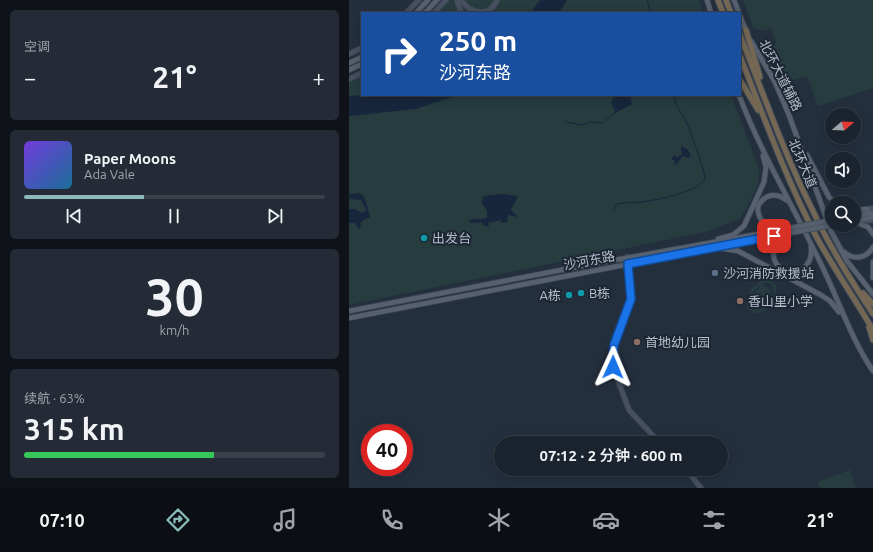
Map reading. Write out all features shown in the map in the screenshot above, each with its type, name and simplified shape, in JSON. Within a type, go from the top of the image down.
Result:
[{"type":"highway","points":[[718,0],[723,12]]},
{"type":"highway","points":[[726,0],[731,12]]},
{"type":"highway","points":[[746,30],[770,111]]},
{"type":"highway","name":"北环大道","points":[[741,38],[790,163],[812,211],[849,276],[873,314]]},
{"type":"highway","name":"北环大道","points":[[741,59],[793,188],[817,236],[873,330]]},
{"type":"highway","points":[[741,82],[769,131]]},
{"type":"highway","points":[[849,276],[873,304]]},
{"type":"highway","points":[[864,315],[873,340]]},
{"type":"main road","points":[[417,12],[428,0]]},
{"type":"main road","points":[[426,12],[437,0]]},
{"type":"main road","points":[[707,0],[711,12]]},
{"type":"main road","name":"北环大道辅路","points":[[734,0],[738,12]]},
{"type":"main road","points":[[409,12],[423,5]]},
{"type":"main road","name":"北环大道辅路","points":[[741,19],[758,55],[775,82],[801,147],[823,215],[839,246],[854,270],[873,294]]},
{"type":"main road","points":[[349,63],[361,57]]},
{"type":"main road","points":[[349,70],[361,64]]},
{"type":"main road","points":[[739,96],[759,144],[810,241],[826,274],[844,318],[873,371]]},
{"type":"main road","points":[[702,244],[733,235],[744,226],[762,188],[766,175],[759,144]]},
{"type":"main road","points":[[801,147],[828,196]]},
{"type":"main road","points":[[785,229],[773,229],[766,226],[761,220],[758,211],[763,200],[772,195],[782,197],[793,208]]},
{"type":"main road","points":[[861,210],[871,209]]},
{"type":"main road","points":[[861,214],[873,213]]},
{"type":"main road","points":[[861,220],[873,219]]},
{"type":"main road","name":"沙河东路","points":[[349,318],[708,249],[785,229],[825,221]]},
{"type":"main road","points":[[861,224],[868,227],[873,234]]},
{"type":"main road","name":"沙河东路","points":[[349,311],[627,257],[702,244],[790,233],[825,226]]},
{"type":"main road","points":[[790,233],[778,241],[773,254],[775,262],[781,269],[789,272],[799,271],[807,266],[812,252],[810,241]]},
{"type":"main road","points":[[839,246],[847,254],[854,258],[865,256],[873,248]]},
{"type":"main road","points":[[708,249],[729,248],[737,251],[826,298],[844,318]]},
{"type":"main road","points":[[873,262],[873,278]]},
{"type":"street","points":[[409,12],[413,0]]},
{"type":"street","points":[[409,12],[419,0]]},
{"type":"street","points":[[435,12],[446,0]]},
{"type":"street","points":[[457,0],[461,12]]},
{"type":"street","points":[[461,0],[469,9],[481,12],[491,8],[497,0]]},
{"type":"street","points":[[349,54],[361,48]]},
{"type":"street","points":[[349,79],[361,73]]},
{"type":"street","points":[[861,213],[871,209]]},
{"type":"street","points":[[627,257],[631,299],[614,345],[613,367],[629,410],[653,436]]},
{"type":"street","points":[[692,476],[701,488]]},
{"type":"green space","points":[[450,0],[699,0],[703,12],[438,12]]},
{"type":"green space","points":[[743,0],[873,0],[873,88],[818,106],[807,76],[794,80],[784,78],[772,46],[777,44],[771,28],[763,31],[753,28]]},
{"type":"green space","points":[[361,76],[361,96],[731,96],[759,169],[758,184],[747,208],[739,219],[710,231],[349,305],[349,82]]},
{"type":"green space","points":[[768,279],[776,285],[775,296],[772,302],[763,311],[757,313],[752,312],[747,308],[747,299],[751,289],[763,280]],"holes":[[[766,282],[772,284],[774,293],[762,309],[753,310],[748,305],[748,302],[754,291],[763,283]]]},
{"type":"green space","points":[[762,284],[772,292],[761,308],[750,300]]},
{"type":"green space","points":[[850,470],[856,488],[820,488],[817,482]]},
{"type":"water","points":[[540,0],[567,0],[560,12],[531,12]]},
{"type":"water","points":[[349,96],[455,96],[416,109],[349,116]]},
{"type":"water","points":[[614,96],[630,96],[632,104],[613,114],[615,110],[611,103]]},
{"type":"water","points":[[681,146],[687,149],[691,155],[689,158],[683,156],[675,166],[675,161],[672,159],[674,155],[677,158],[682,154]]},
{"type":"water","points":[[359,193],[364,196],[370,218],[365,219],[360,223],[361,227],[359,229],[355,223],[349,223],[349,209],[355,209],[361,213],[365,212],[366,209],[361,200],[350,199],[349,194]]},
{"type":"water","points":[[504,194],[518,196],[511,210],[518,217],[508,215],[507,222],[501,223],[501,220],[488,223],[489,227],[483,225],[481,222],[470,223],[469,221],[471,220],[483,219],[487,217],[487,211],[482,203],[483,196]]},
{"type":"waterway","points":[[647,0],[651,12]]},
{"type":"waterway","points":[[614,211],[617,204],[649,201],[676,195],[694,188],[701,184],[705,179],[693,138],[684,117],[676,105],[675,96]]},
{"type":"waterway","points":[[566,122],[582,125],[591,122],[603,123],[613,114]]},
{"type":"place","name":"出发台","points":[[424,238]]},
{"type":"place","name":"沙河消防救援站","points":[[715,273]]},
{"type":"place","name":"B栋","points":[[581,293]]},
{"type":"place","name":"A栋","points":[[569,295]]},
{"type":"place","name":"香山里小学","points":[[740,301]]},
{"type":"place","name":"首地幼儿园","points":[[637,342]]},
{"type":"route","points":[[613,367],[612,356],[615,340],[630,303],[632,293],[628,264],[774,236]]}]
